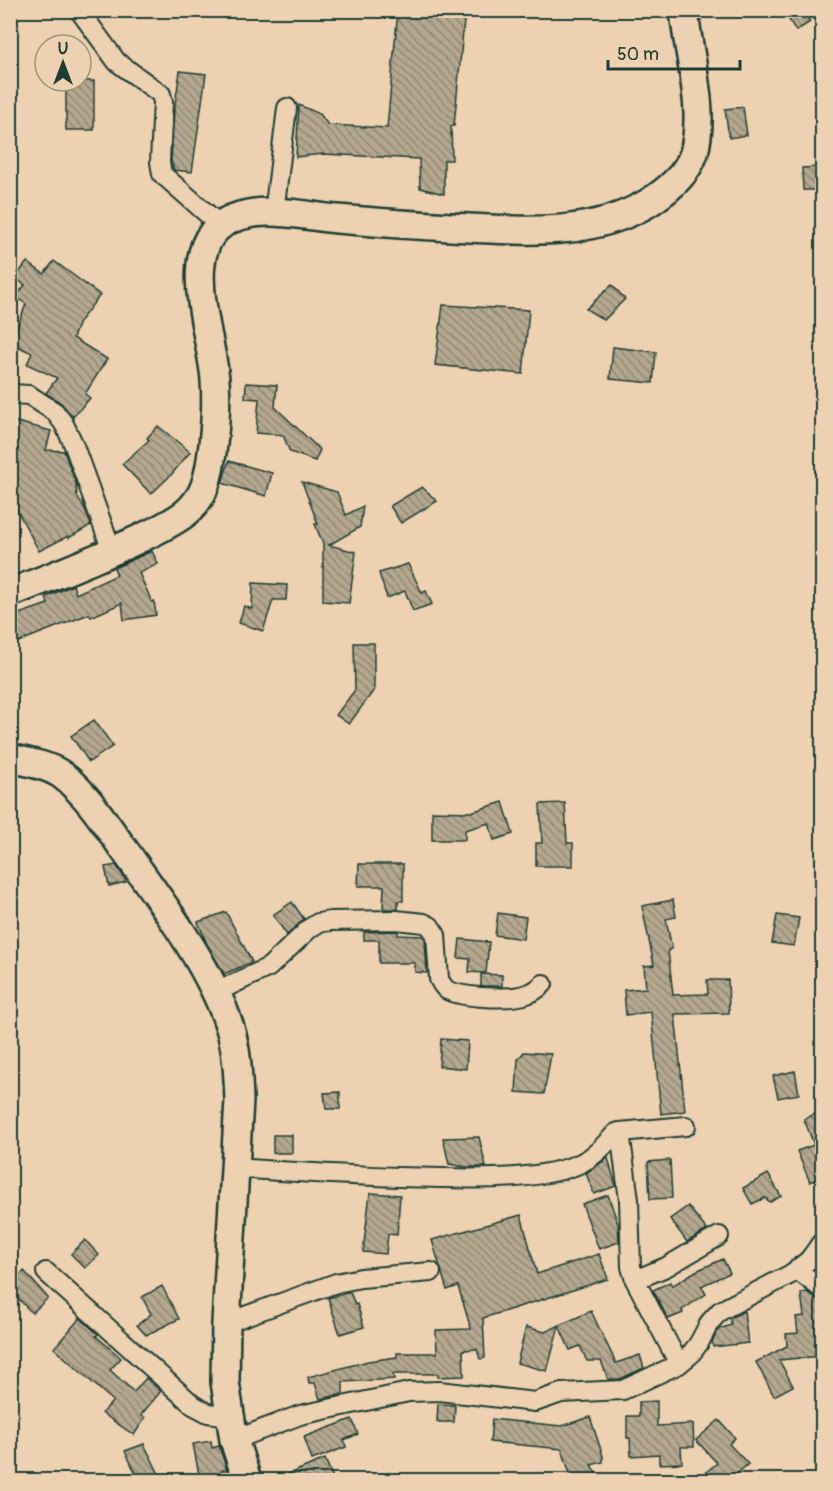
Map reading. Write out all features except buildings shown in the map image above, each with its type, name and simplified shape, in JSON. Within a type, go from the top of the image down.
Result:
[{"type":"highway","points":[[10,593],[112,551],[185,514],[199,498],[204,488],[213,441],[215,379],[203,312],[199,272],[203,248],[220,225],[241,215],[274,213],[405,225],[538,232],[591,225],[626,215],[659,196],[685,173],[693,154],[697,134],[697,104],[684,10]]},
{"type":"highway","points":[[10,758],[39,765],[61,775],[90,802],[197,958],[216,992],[230,1028],[238,1076],[239,1100],[226,1323],[225,1382],[232,1428],[247,1480]]},
{"type":"street","points":[[79,10],[117,62],[161,94],[163,102],[160,162],[162,174],[220,225]]},
{"type":"street","points":[[274,213],[287,108]]},
{"type":"street","points":[[10,394],[29,395],[55,412],[64,424],[112,551]]},
{"type":"street","points":[[216,992],[269,967],[310,928],[318,923],[330,921],[396,920],[424,923],[436,935],[439,979],[442,985],[455,992],[511,998],[534,992],[543,984]]},
{"type":"street","points":[[236,1168],[362,1177],[494,1179],[550,1172],[580,1163],[596,1154],[616,1133],[686,1126]]},
{"type":"street","points":[[620,1132],[629,1200],[631,1267],[635,1280],[679,1364]]},
{"type":"street","points":[[635,1280],[666,1267],[719,1236]]},
{"type":"street","points":[[46,1272],[193,1405],[232,1428],[400,1394],[439,1391],[508,1401],[535,1402],[561,1393],[623,1390],[679,1364],[690,1355],[710,1322],[720,1311],[796,1270],[808,1260],[822,1242]]},
{"type":"street","points":[[796,1270],[822,1289]]},
{"type":"street","points":[[226,1323],[336,1283],[361,1278],[431,1272]]}]
